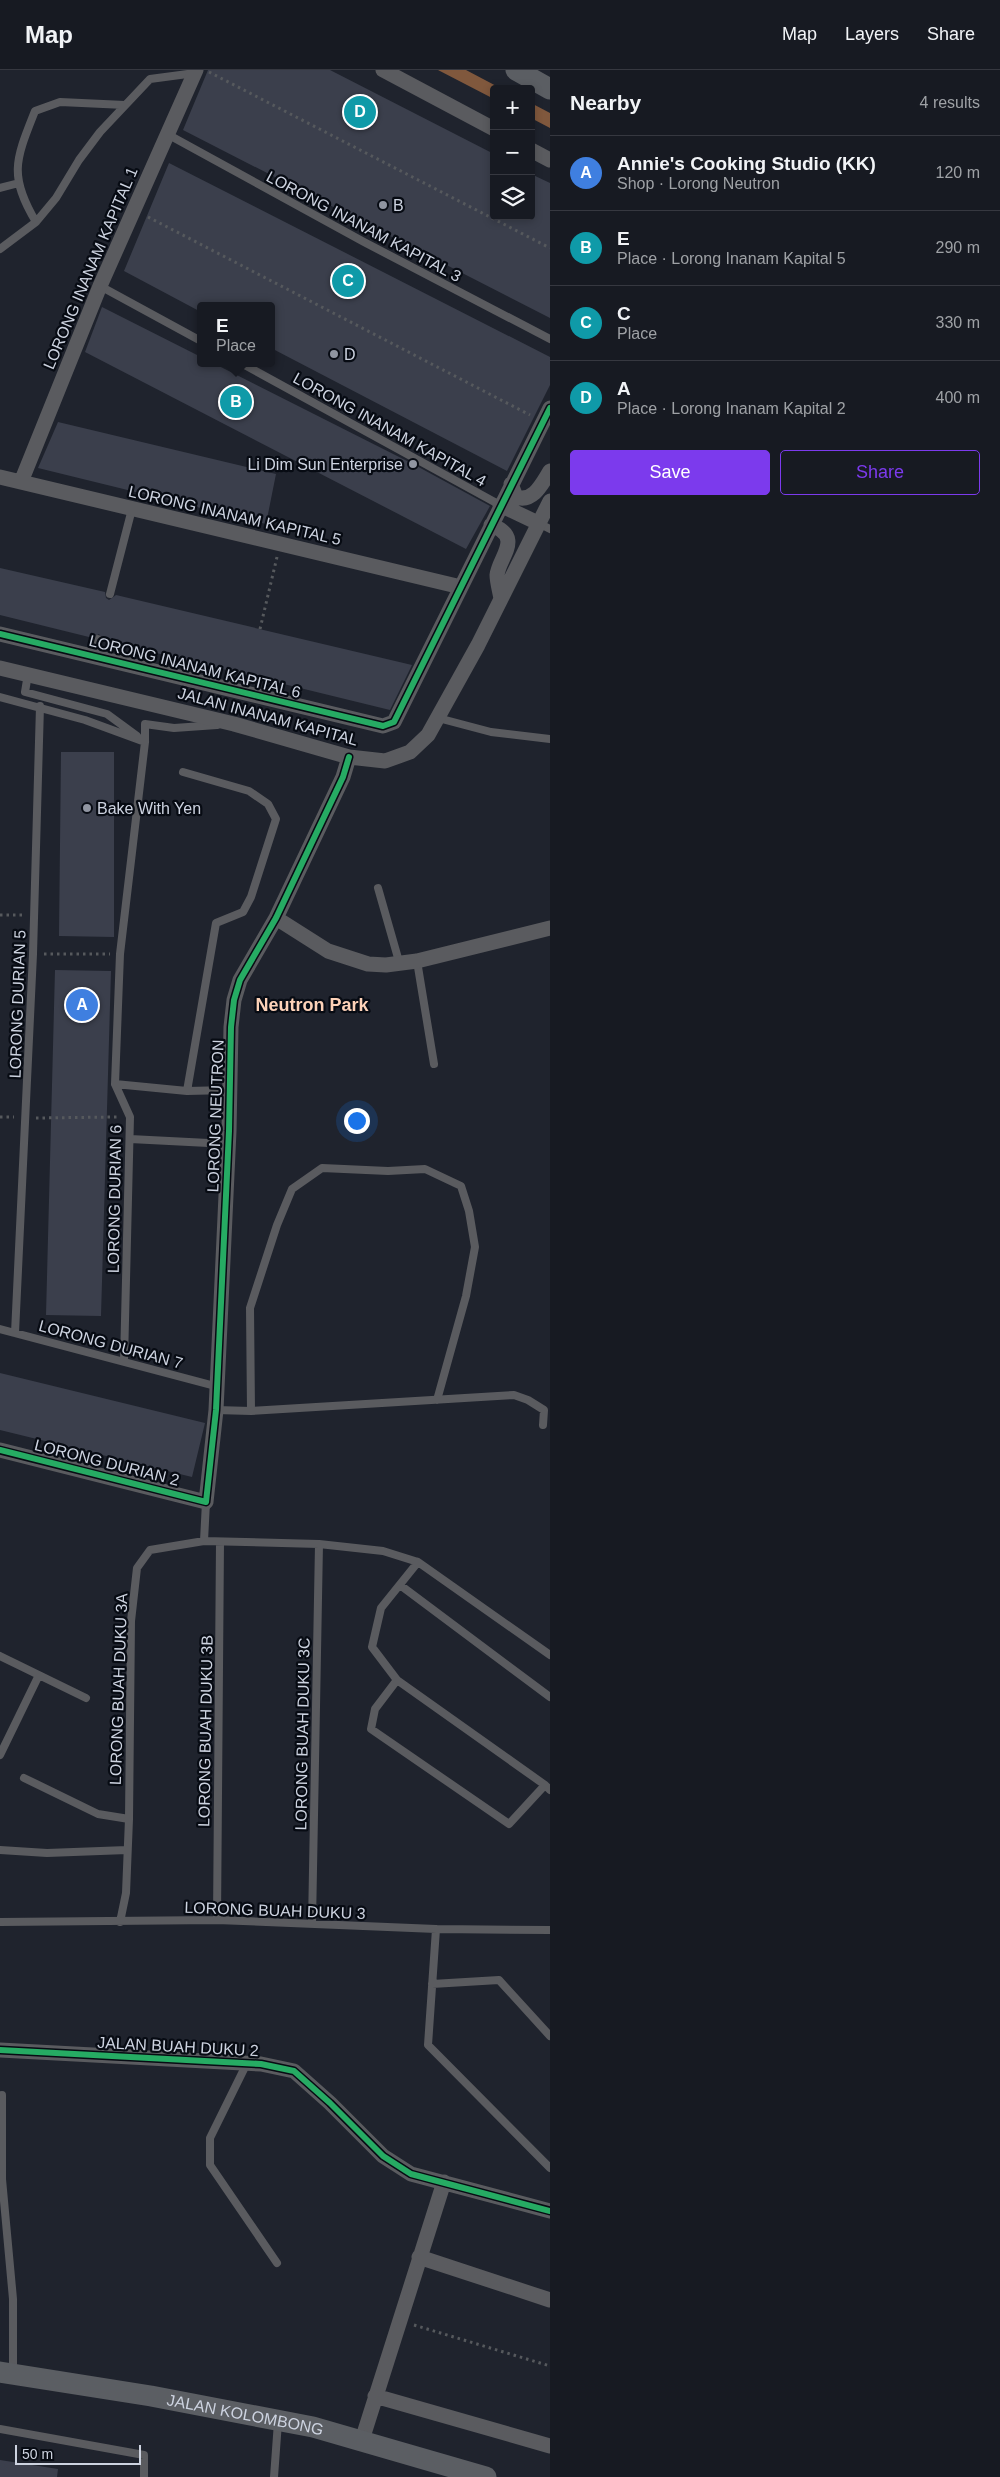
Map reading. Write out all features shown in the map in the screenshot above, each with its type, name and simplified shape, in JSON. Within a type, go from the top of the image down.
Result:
[{"type":"street","points":[[383,70],[490,127]]},
{"type":"street","points":[[516,70],[550,89]]},
{"type":"street","name":"LORONG INANAM KAPITAL 1","points":[[21,482],[100,286],[167,134],[200,72]]},
{"type":"street","points":[[535,152],[550,160]]},
{"type":"street","points":[[461,587],[500,504],[550,408]]},
{"type":"street","points":[[511,484],[516,497],[528,498],[536,493],[550,471]]},
{"type":"street","name":"LORONG INANAM KAPITAL 5","points":[[0,477],[461,587]]},
{"type":"street","name":"JALAN INANAM KAPITAL","points":[[0,668],[234,724],[349,758],[385,761],[410,752],[428,734],[501,599],[544,526],[550,501]]},
{"type":"street","points":[[500,504],[544,526]]},
{"type":"street","points":[[490,525],[498,527],[507,540],[506,555],[497,574],[501,599]]},
{"type":"street","name":"LORONG INANAM KAPITAL 6","points":[[0,634],[383,726],[394,722],[461,587]]},
{"type":"street","name":"LORONG NEUTRON","points":[[206,1502],[216,1410],[234,1000],[240,980],[276,918],[343,777],[349,758]]},
{"type":"street","points":[[276,918],[328,951],[368,964],[400,965],[417,962],[550,928]]},
{"type":"street","name":"LORONG DURIAN 2","points":[[0,1450],[206,1502]]},
{"type":"street","name":"JALAN BUAH DUKU 2","points":[[0,2050],[247,2063],[294,2071],[330,2103],[383,2156],[411,2174],[550,2211]]},
{"type":"street","points":[[362,2440],[444,2182]]},
{"type":"street","points":[[419,2257],[550,2300]]},
{"type":"street","name":"JALAN KOLOMBONG","points":[[6,2373],[151,2396],[278,2420],[362,2440],[438,2467],[486,2477]]},
{"type":"street","points":[[375,2396],[550,2446]]},
{"type":"lane","points":[[0,249],[36,222],[56,198],[79,160],[100,132],[150,79],[200,72]]},
{"type":"lane","points":[[36,222],[24,201],[18,184],[18,154],[35,111],[60,102],[125,105]]},
{"type":"lane","name":"LORONG INANAM KAPITAL 3","points":[[167,134],[364,242],[550,339]]},
{"type":"lane","points":[[0,188],[18,184]]},
{"type":"lane","points":[[100,286],[197,340]]},
{"type":"lane","name":"LORONG INANAM KAPITAL 4","points":[[248,367],[500,504]]},
{"type":"lane","points":[[110,594],[132,509]]},
{"type":"lane","points":[[93,656],[98,639]]},
{"type":"lane","points":[[28,674],[25,692],[108,714],[145,742]]},
{"type":"lane","points":[[0,697],[40,706],[145,742]]},
{"type":"lane","name":"LORONG DURIAN 5","points":[[15,1333],[33,954],[40,706]]},
{"type":"lane","points":[[438,718],[491,732],[550,739]]},
{"type":"lane","name":"LORONG DURIAN 6","points":[[124,1361],[130,1117],[115,1084],[120,954],[145,742],[145,724],[174,728],[234,724]]},
{"type":"lane","points":[[183,772],[249,791],[268,804],[276,819],[251,896],[243,912],[216,923],[187,1091]]},
{"type":"lane","points":[[378,888],[400,965]]},
{"type":"lane","points":[[417,962],[434,1064]]},
{"type":"lane","points":[[115,1084],[187,1091],[229,1090]]},
{"type":"lane","points":[[130,1139],[228,1144]]},
{"type":"lane","points":[[251,1411],[250,1308],[277,1225],[292,1189],[322,1168],[388,1171],[425,1169],[462,1186],[470,1211],[475,1247],[466,1296],[437,1400]]},
{"type":"lane","name":"LORONG DURIAN 7","points":[[0,1329],[216,1386]]},
{"type":"lane","points":[[216,1410],[251,1411],[514,1395],[528,1400],[544,1410],[543,1425]]},
{"type":"lane","name":"LORONG NEUTRON","points":[[204,1541],[206,1502]]},
{"type":"lane","name":"LORONG BUAH DUKU 3A","points":[[120,1922],[126,1893],[129,1819],[131,1621],[137,1568],[150,1550],[204,1541],[319,1544],[383,1551],[418,1562],[550,1655]]},
{"type":"lane","name":"LORONG BUAH DUKU 3B","points":[[217,1920],[220,1542]]},
{"type":"lane","name":"LORONG BUAH DUKU 3C","points":[[312,1924],[319,1544]]},
{"type":"lane","points":[[397,1680],[375,1709],[371,1729],[509,1824],[547,1787],[397,1680],[372,1647],[382,1608],[418,1562]]},
{"type":"lane","points":[[400,1586],[550,1697]]},
{"type":"lane","points":[[0,1656],[38,1677],[86,1698]]},
{"type":"lane","points":[[0,1755],[4,1738],[38,1677]]},
{"type":"lane","points":[[24,1778],[98,1814],[129,1819]]},
{"type":"lane","points":[[0,1850],[47,1853],[127,1850]]},
{"type":"lane","name":"LORONG BUAH DUKU 3","points":[[0,1922],[217,1920],[436,1929],[550,1930]]},
{"type":"lane","points":[[436,1929],[428,2045],[550,2168]]},
{"type":"lane","points":[[432,1984],[499,1980],[550,2036]]},
{"type":"lane","points":[[247,2063],[210,2138],[210,2165],[276,2263]]},
{"type":"lane","points":[[2,2095],[2,2179],[14,2299],[14,2359],[6,2373]]},
{"type":"lane","points":[[274,2477],[278,2420]]},
{"type":"lane","points":[[0,2429],[144,2455],[144,2477]]},
{"type":"path","points":[[200,72],[550,248]]},
{"type":"path","points":[[148,218],[532,416]]},
{"type":"path","points":[[260,629],[280,543]]},
{"type":"path","points":[[0,915],[34,915]]},
{"type":"path","points":[[33,954],[120,954]]},
{"type":"path","points":[[26,1118],[130,1117]]},
{"type":"path","points":[[399,2320],[550,2366]]},
{"type":"shaded area","points":[[438,70],[466,70],[494,85],[490,85],[490,97]]},
{"type":"shaded area","points":[[535,105],[550,113],[550,128],[535,120]]},
{"type":"building","points":[[208,70],[330,70],[490,152],[490,220],[535,220],[535,176],[550,183],[550,318],[183,130]]},
{"type":"building","points":[[169,163],[550,357],[550,385],[507,471],[275,350],[275,302],[197,302],[197,310],[124,271]]},
{"type":"building","points":[[102,307],[197,355],[197,367],[221,367],[413,464],[490,506],[466,549],[85,352]]},
{"type":"building","points":[[58,422],[276,474],[266,524],[38,468]]},
{"type":"building","points":[[0,568],[105,592],[106,598],[109,600],[116,595],[412,665],[390,710],[103,640],[99,634],[93,638],[0,615]]},
{"type":"building","points":[[61,752],[114,752],[114,937],[59,936]]},
{"type":"building","points":[[55,970],[111,971],[101,1316],[46,1315]]},
{"type":"building","points":[[0,1373],[205,1423],[192,1477],[0,1430]]},
{"type":"building","points":[[0,2460],[58,2469],[57,2477],[0,2477]]},
{"type":"cycle path","points":[[0,634],[383,726],[394,722],[550,408]]},
{"type":"cycle path","points":[[0,1450],[206,1502],[216,1410],[229,1131],[231,1027],[234,1000],[240,980],[276,918],[343,777],[349,757]]},
{"type":"cycle path","points":[[0,2050],[261,2064],[294,2071],[330,2103],[383,2156],[411,2174],[550,2211]]},
{"type":"place","name":"A","points":[[360,112]]},
{"type":"place","name":"B","points":[[383,205]]},
{"type":"place","name":"C","points":[[348,281]]},
{"type":"place","name":"D","points":[[334,354]]},
{"type":"place","name":"E","points":[[236,402]]},
{"type":"place","name":"Li Dim Sun Enterprise","points":[[413,464]]},
{"type":"place","name":"Bake With Yen","points":[[87,808]]},
{"type":"place","name":"Annie's Cooking Studio (KK)","points":[[82,1005]]},
{"type":"district","name":"Neutron Park","points":[[312,1005]]}]
